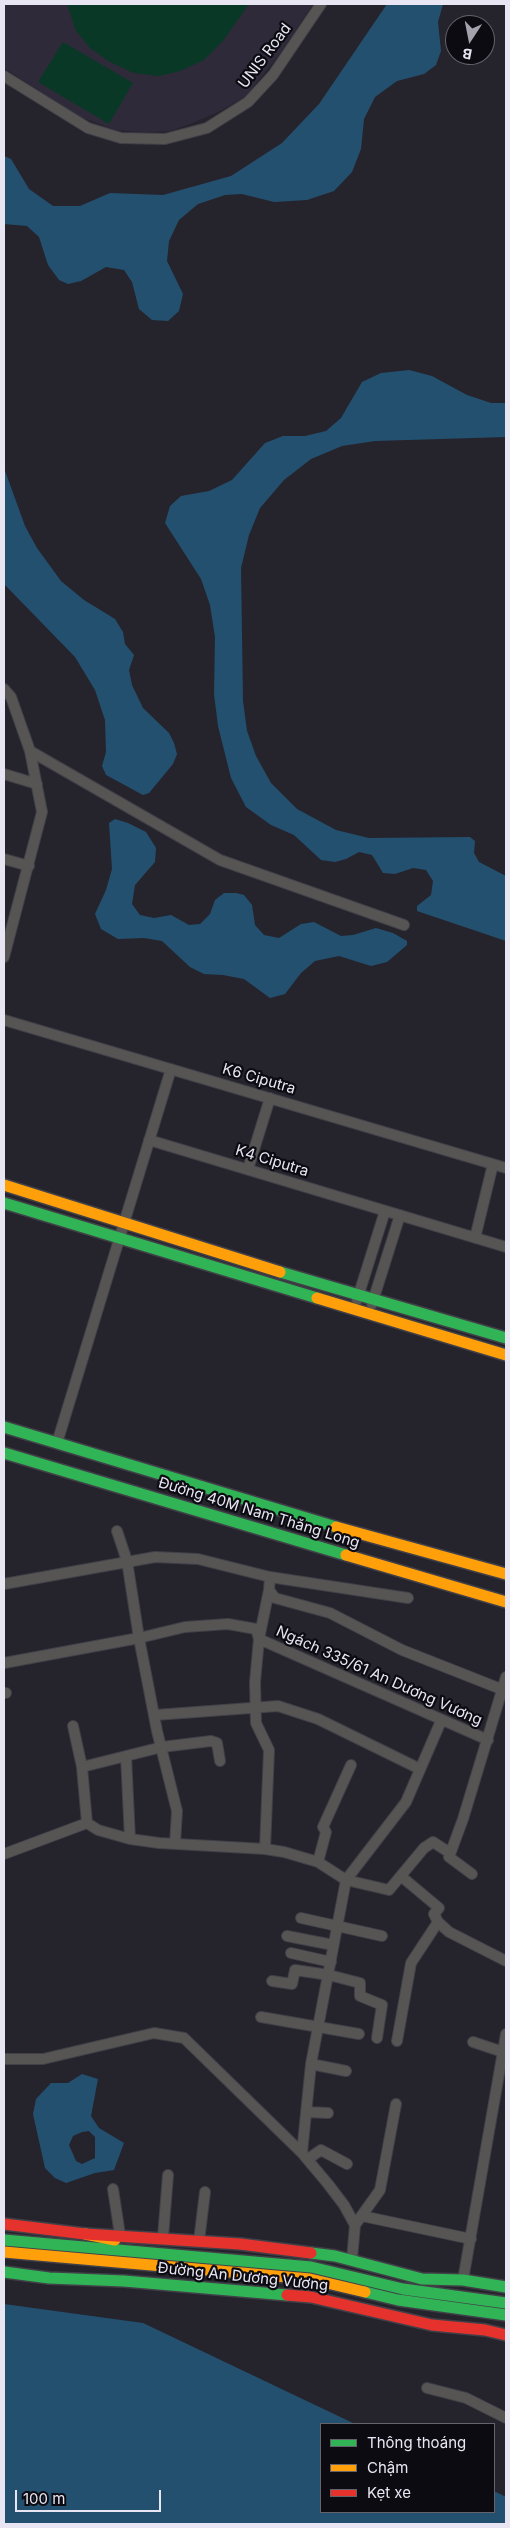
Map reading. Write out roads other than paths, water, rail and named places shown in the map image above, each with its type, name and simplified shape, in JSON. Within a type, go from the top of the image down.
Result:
[{"type":"street","name":"UNIS Road","points":[[4,76],[88,128],[120,138],[165,139],[207,128],[248,102],[273,75],[321,4]]},
{"type":"street","points":[[4,689],[11,697],[30,751],[42,812],[4,956]]},
{"type":"street","points":[[30,751],[220,860],[404,925]]},
{"type":"street","points":[[4,774],[37,784]]},
{"type":"street","points":[[4,859],[29,866]]},
{"type":"street","name":"K6 Ciputra","points":[[4,1020],[506,1168]]},
{"type":"street","points":[[57,1443],[171,1069]]},
{"type":"street","points":[[248,1169],[270,1098]]},
{"type":"street","name":"K4 Ciputra","points":[[149,1140],[506,1247]]},
{"type":"street","points":[[475,1238],[494,1164]]},
{"type":"street","points":[[4,1185],[123,1224],[506,1338]]},
{"type":"street","points":[[4,1203],[506,1355]]},
{"type":"street","points":[[354,1310],[385,1211]]},
{"type":"street","points":[[368,1314],[400,1215]]},
{"type":"street","name":"Đường 40M Nam Thăng Long","points":[[4,1427],[272,1509],[506,1574]]},
{"type":"street","name":"Đường 40M Nam Thăng Long","points":[[4,1453],[506,1602]]},
{"type":"street","points":[[117,1531],[127,1561],[139,1638],[177,1811],[175,1844]]},
{"type":"street","points":[[4,1584],[155,1557],[198,1559],[270,1577],[408,1598]]},
{"type":"street","points":[[265,1849],[268,1750],[256,1723],[255,1682],[259,1639],[270,1577]]},
{"type":"street","points":[[269,1590],[275,1598],[330,1613],[402,1650],[504,1690]]},
{"type":"street","name":"Ngách 335/61 An Dương Vương","points":[[139,1638],[185,1627],[228,1624],[256,1629],[259,1639],[441,1721],[488,1740]]},
{"type":"street","points":[[4,1663],[139,1638]]},
{"type":"street","points":[[472,1874],[449,1857],[504,1690],[506,1677]]},
{"type":"street","points":[[155,1715],[278,1706],[318,1719],[420,1769]]},
{"type":"street","points":[[305,2156],[312,2064],[346,1880],[406,1802],[441,1721]]},
{"type":"street","points":[[74,1726],[82,1767],[87,1823]]},
{"type":"street","points":[[82,1767],[162,1747],[215,1741],[220,1761]]},
{"type":"street","points":[[126,1756],[130,1839]]},
{"type":"street","points":[[318,1862],[326,1832],[322,1827],[351,1765]]},
{"type":"street","points":[[87,1823],[98,1830],[130,1839],[175,1844],[265,1849],[318,1862],[346,1880],[389,1890],[402,1877],[424,1848],[433,1842],[450,1853]]},
{"type":"street","points":[[4,1854],[87,1823]]},
{"type":"street","points":[[402,1877],[439,1908],[434,1914],[438,1922],[449,1932],[506,1961]]},
{"type":"street","points":[[300,1918],[382,1936]]},
{"type":"street","points":[[397,2041],[411,1963],[438,1922]]},
{"type":"street","points":[[287,1936],[333,1946]]},
{"type":"street","points":[[291,1953],[331,1962]]},
{"type":"street","points":[[272,1981],[292,1984],[295,1970],[329,1975],[360,1983],[360,1996],[382,2005],[377,2038]]},
{"type":"street","points":[[261,2018],[359,2034]]},
{"type":"street","points":[[4,2059],[43,2059],[154,2033],[184,2038],[305,2156],[344,2205],[355,2225]]},
{"type":"street","points":[[463,2280],[506,2034]]},
{"type":"street","points":[[473,2042],[504,2052]]},
{"type":"street","points":[[312,2064],[346,2071]]},
{"type":"street","points":[[352,2259],[355,2225],[380,2190],[396,2104]]},
{"type":"street","points":[[307,2112],[328,2113]]},
{"type":"street","points":[[305,2156],[321,2150],[347,2164]]},
{"type":"street","points":[[163,2237],[168,2175]]},
{"type":"street","points":[[113,2189],[120,2235]]},
{"type":"street","points":[[199,2241],[205,2192]]},
{"type":"street","points":[[362,2216],[471,2239]]},
{"type":"street","name":"Đường An Dương Vương","points":[[4,2224],[85,2234],[163,2237],[352,2259],[422,2279],[463,2280],[506,2287]]},
{"type":"street","points":[[85,2234],[100,2239],[164,2246],[173,2248],[186,2256]]},
{"type":"street","name":"Đường An Dương Vương","points":[[4,2240],[186,2256],[311,2273],[350,2288],[428,2306],[506,2315]]},
{"type":"street","name":"Đường An Dương Vương","points":[[4,2252],[353,2276],[403,2289],[460,2295],[506,2303]]},
{"type":"street","name":"Đường An Dương Vương","points":[[4,2272],[49,2278],[124,2281],[311,2297],[390,2317],[432,2325],[485,2330],[506,2335]]},
{"type":"street","points":[[350,2288],[353,2276]]},
{"type":"street","points":[[460,2295],[493,2291],[506,2294]]},
{"type":"street","points":[[427,2388],[466,2398],[506,2418]]},
{"type":"water","points":[[387,4],[443,4],[438,22],[441,51],[436,65],[424,74],[397,81],[375,97],[364,119],[361,149],[352,172],[334,191],[307,200],[274,202],[242,194],[225,195],[198,204],[179,220],[169,241],[167,261],[183,294],[179,311],[168,321],[152,320],[139,309],[132,282],[124,270],[106,267],[81,281],[68,284],[59,280],[48,265],[39,237],[27,226],[4,224],[4,156],[11,159],[29,189],[53,206],[80,206],[110,193],[163,195],[231,176],[282,143],[319,104]]},
{"type":"water","points":[[409,370],[432,376],[467,395],[491,403],[506,403],[506,437],[375,441],[342,446],[311,459],[284,480],[260,508],[249,535],[241,568],[243,701],[247,731],[256,756],[271,783],[297,809],[336,830],[369,838],[470,837],[475,841],[474,853],[479,862],[506,876],[506,941],[417,911],[417,906],[431,895],[433,881],[426,870],[413,868],[395,874],[383,873],[372,855],[359,852],[335,862],[321,860],[294,835],[271,825],[246,807],[231,778],[218,726],[214,694],[215,637],[210,605],[201,579],[165,523],[170,506],[181,496],[209,491],[232,480],[265,443],[283,436],[305,436],[326,431],[341,418],[362,382],[381,373]]},
{"type":"water","points":[[4,468],[25,526],[37,548],[61,581],[84,600],[115,619],[123,632],[125,644],[134,655],[129,670],[132,685],[143,708],[169,733],[174,743],[177,754],[173,764],[149,793],[143,795],[106,775],[102,766],[106,752],[105,720],[95,690],[75,657],[4,584]]},
{"type":"water","points":[[115,819],[146,832],[156,848],[155,862],[135,885],[132,904],[140,915],[154,918],[171,915],[189,925],[200,924],[210,914],[215,900],[224,893],[236,893],[244,895],[252,905],[255,925],[264,935],[279,938],[301,924],[314,922],[341,936],[353,935],[376,928],[393,933],[407,941],[407,945],[387,962],[371,966],[339,956],[315,961],[301,973],[285,994],[270,998],[244,979],[204,974],[190,967],[162,941],[144,938],[118,939],[101,929],[95,914],[106,890],[112,869],[109,823]]},
{"type":"water","points":[[82,2074],[98,2079],[91,2116],[99,2128],[124,2143],[114,2170],[95,2173],[66,2183],[55,2178],[45,2168],[33,2114],[36,2099],[51,2083],[68,2083]],"holes":[[[89,2131],[95,2137],[95,2158],[82,2164],[76,2161],[69,2145],[73,2136]]]},
{"type":"water","points":[[4,2304],[143,2323],[353,2423],[320,2423],[320,2513],[495,2513],[495,2492],[506,2497],[506,2524],[4,2524]]}]
